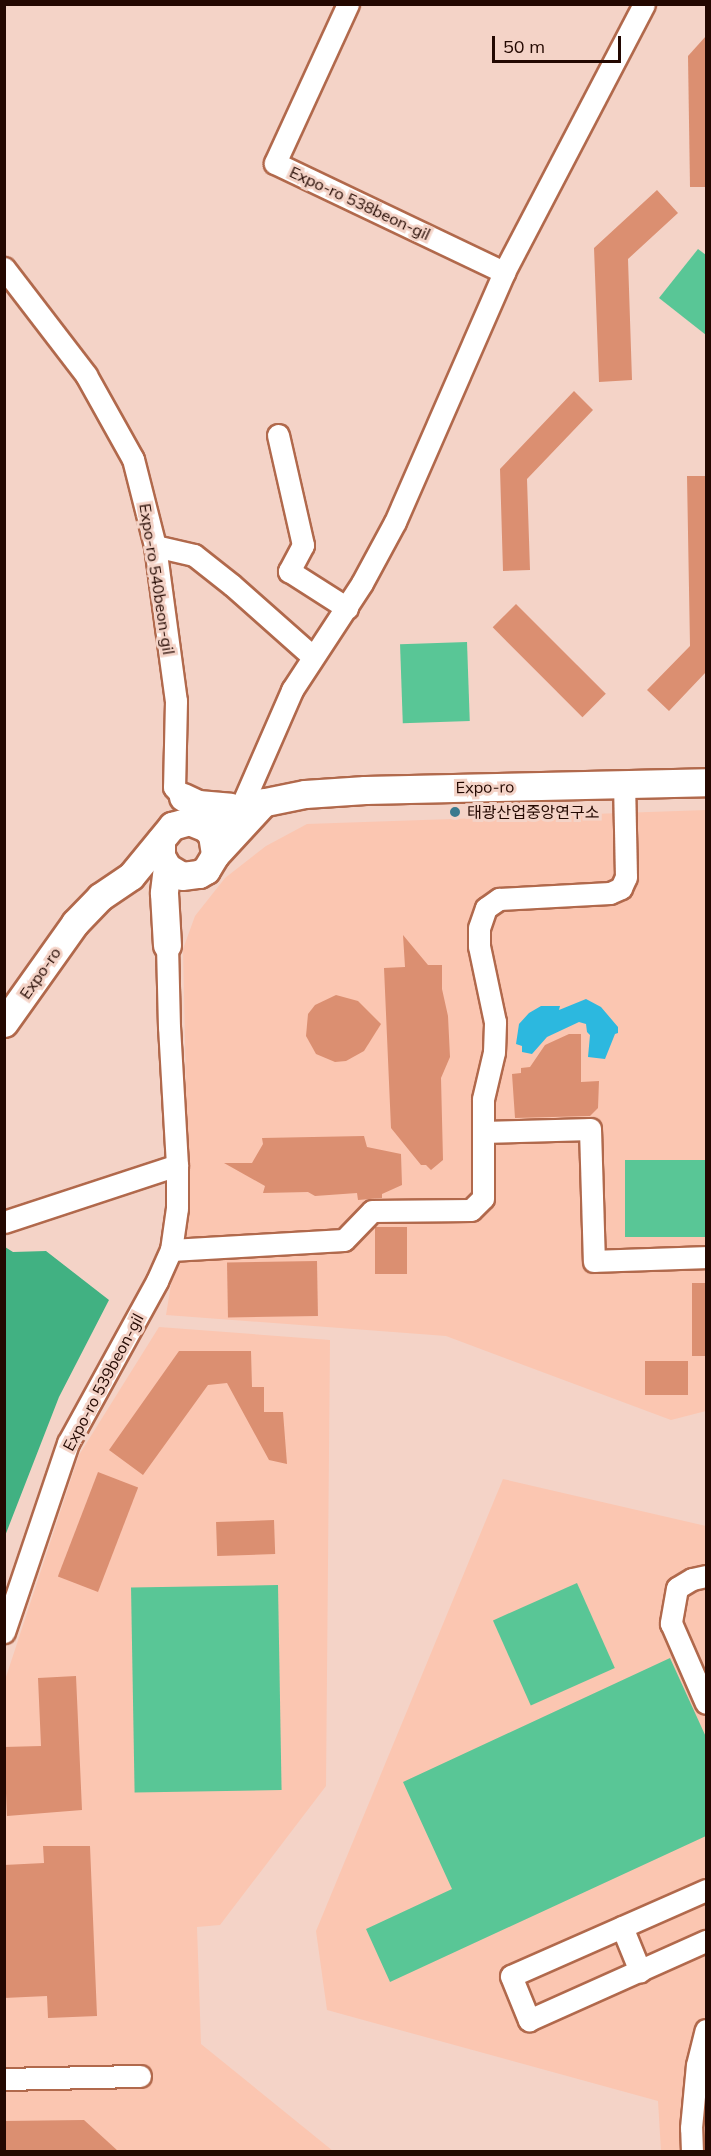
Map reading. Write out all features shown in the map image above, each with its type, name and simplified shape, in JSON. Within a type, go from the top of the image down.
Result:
[{"type":"main road","name":"Expo-ro","points":[[4,1023],[75,923],[100,897],[134,876],[175,829],[252,804],[305,794],[365,790],[706,782]]},
{"type":"main road","points":[[167,945],[175,916],[207,864],[234,834],[252,804]]},
{"type":"main road","points":[[175,829],[212,836],[207,864]]},
{"type":"main road","points":[[175,829],[182,876],[207,864]]},
{"type":"main road","points":[[167,945],[165,902],[175,829]]},
{"type":"main road","points":[[134,876],[154,885],[165,902]]},
{"type":"street","name":"Expo-ro 538beon-gil","points":[[348,4],[275,163],[504,272]]},
{"type":"street","points":[[252,804],[292,690],[347,608],[394,522],[504,272],[644,4]]},
{"type":"street","name":"Expo-ro 540beon-gil","points":[[4,268],[86,375],[133,459],[155,546],[176,701],[175,829]]},
{"type":"street","points":[[278,435],[303,545],[289,571],[347,608]]},
{"type":"street","points":[[155,546],[194,555],[313,657]]},
{"type":"street","points":[[171,1250],[344,1240],[372,1211],[471,1210],[483,1198],[483,1099],[494,1052],[495,1022],[479,946],[479,928],[486,908],[499,899],[610,893],[621,888],[626,877],[624,784]]},
{"type":"street","name":"Expo-ro 539beon-gil","points":[[4,1632],[68,1443],[157,1281],[171,1250],[177,1208],[177,1165],[167,945]]},
{"type":"street","points":[[484,1132],[590,1129],[594,1261],[706,1257]]},
{"type":"street","points":[[4,1222],[177,1165]]},
{"type":"street","points":[[706,1576],[692,1579],[677,1588],[671,1623],[706,1703]]},
{"type":"street","points":[[706,1890],[511,1976],[529,2020],[706,1941]]},
{"type":"street","points":[[622,1927],[640,1971]]},
{"type":"street","points":[[692,2151],[700,2097],[699,2052],[706,2030]]},
{"type":"street","points":[[4,2079],[140,2076]]},
{"type":"shaded area","points":[[706,810],[706,1411],[671,1420],[446,1336],[166,1315],[188,1182],[183,949],[195,916],[225,878],[266,846],[307,824]]},
{"type":"shaded area","points":[[159,1327],[330,1340],[326,1786],[220,1925],[197,1927],[201,2044],[333,2151],[5,2152],[5,1680],[79,1455]]},
{"type":"shaded area","points":[[503,1479],[706,1526],[706,2151],[661,2151],[658,2101],[327,2010],[316,1931]]},
{"type":"green space","points":[[698,249],[706,255],[706,335],[659,298]]},
{"type":"green space","points":[[467,642],[470,721],[403,723],[400,644]]},
{"type":"green space","points":[[625,1160],[706,1160],[706,1237],[625,1237]]},
{"type":"green space","points":[[5,1247],[13,1252],[46,1251],[109,1300],[59,1397],[5,1536]]},
{"type":"green space","points":[[577,1583],[615,1668],[531,1705],[493,1620]]},
{"type":"green space","points":[[278,1585],[282,1790],[135,1793],[131,1588]]},
{"type":"green space","points":[[670,1658],[706,1737],[706,1836],[390,1982],[366,1929],[452,1889],[403,1782]]},
{"type":"water","points":[[586,999],[601,1007],[618,1027],[618,1033],[615,1034],[605,1059],[588,1057],[590,1035],[586,1024],[579,1022],[547,1037],[532,1054],[522,1052],[522,1046],[516,1044],[519,1024],[529,1013],[541,1006],[560,1006],[559,1010]]},
{"type":"building","points":[[706,36],[706,187],[690,187],[688,56]]},
{"type":"building","points":[[657,190],[678,213],[628,259],[632,380],[599,382],[594,248]]},
{"type":"building","points":[[574,391],[593,410],[527,479],[530,570],[503,571],[500,469]]},
{"type":"building","points":[[687,476],[706,476],[706,672],[669,711],[647,690],[690,646]]},
{"type":"building","points":[[516,604],[606,694],[582,717],[493,627]]},
{"type":"building","points":[[403,935],[428,965],[442,965],[442,989],[448,1016],[450,1057],[441,1078],[443,1160],[431,1170],[426,1165],[421,1165],[391,1128],[384,968],[405,967]]},
{"type":"building","points":[[336,995],[358,1001],[381,1024],[364,1051],[346,1061],[335,1062],[316,1054],[306,1036],[308,1014],[315,1005]]},
{"type":"building","points":[[569,1034],[581,1034],[581,1082],[599,1081],[598,1108],[590,1116],[515,1118],[512,1074],[521,1073],[521,1068],[530,1067],[545,1045]]},
{"type":"building","points":[[364,1136],[367,1147],[401,1154],[402,1185],[382,1194],[382,1198],[358,1200],[357,1193],[315,1196],[308,1192],[263,1193],[265,1186],[224,1163],[252,1163],[263,1144],[262,1138]]},
{"type":"building","points":[[375,1227],[407,1227],[407,1274],[375,1274]]},
{"type":"building","points":[[317,1261],[318,1316],[228,1318],[227,1263]]},
{"type":"building","points":[[692,1283],[706,1283],[706,1356],[692,1356]]},
{"type":"building","points":[[179,1351],[251,1351],[252,1387],[264,1387],[264,1412],[283,1412],[287,1464],[269,1460],[227,1383],[208,1385],[143,1475],[109,1450]]},
{"type":"building","points":[[645,1361],[688,1361],[688,1395],[645,1395]]},
{"type":"building","points":[[98,1472],[138,1487],[98,1592],[58,1577]]},
{"type":"building","points":[[274,1520],[275,1554],[217,1556],[216,1522]]},
{"type":"building","points":[[76,1676],[82,1810],[7,1816],[4,1747],[41,1746],[38,1678]]},
{"type":"building","points":[[43,1846],[90,1846],[97,2016],[48,2018],[47,1996],[4,1998],[4,1865],[44,1863]]},
{"type":"building","points":[[84,2120],[118,2151],[4,2151],[4,2121]]},
{"type":"place","name":"태광산업중앙연구소","points":[[455,812]]}]
